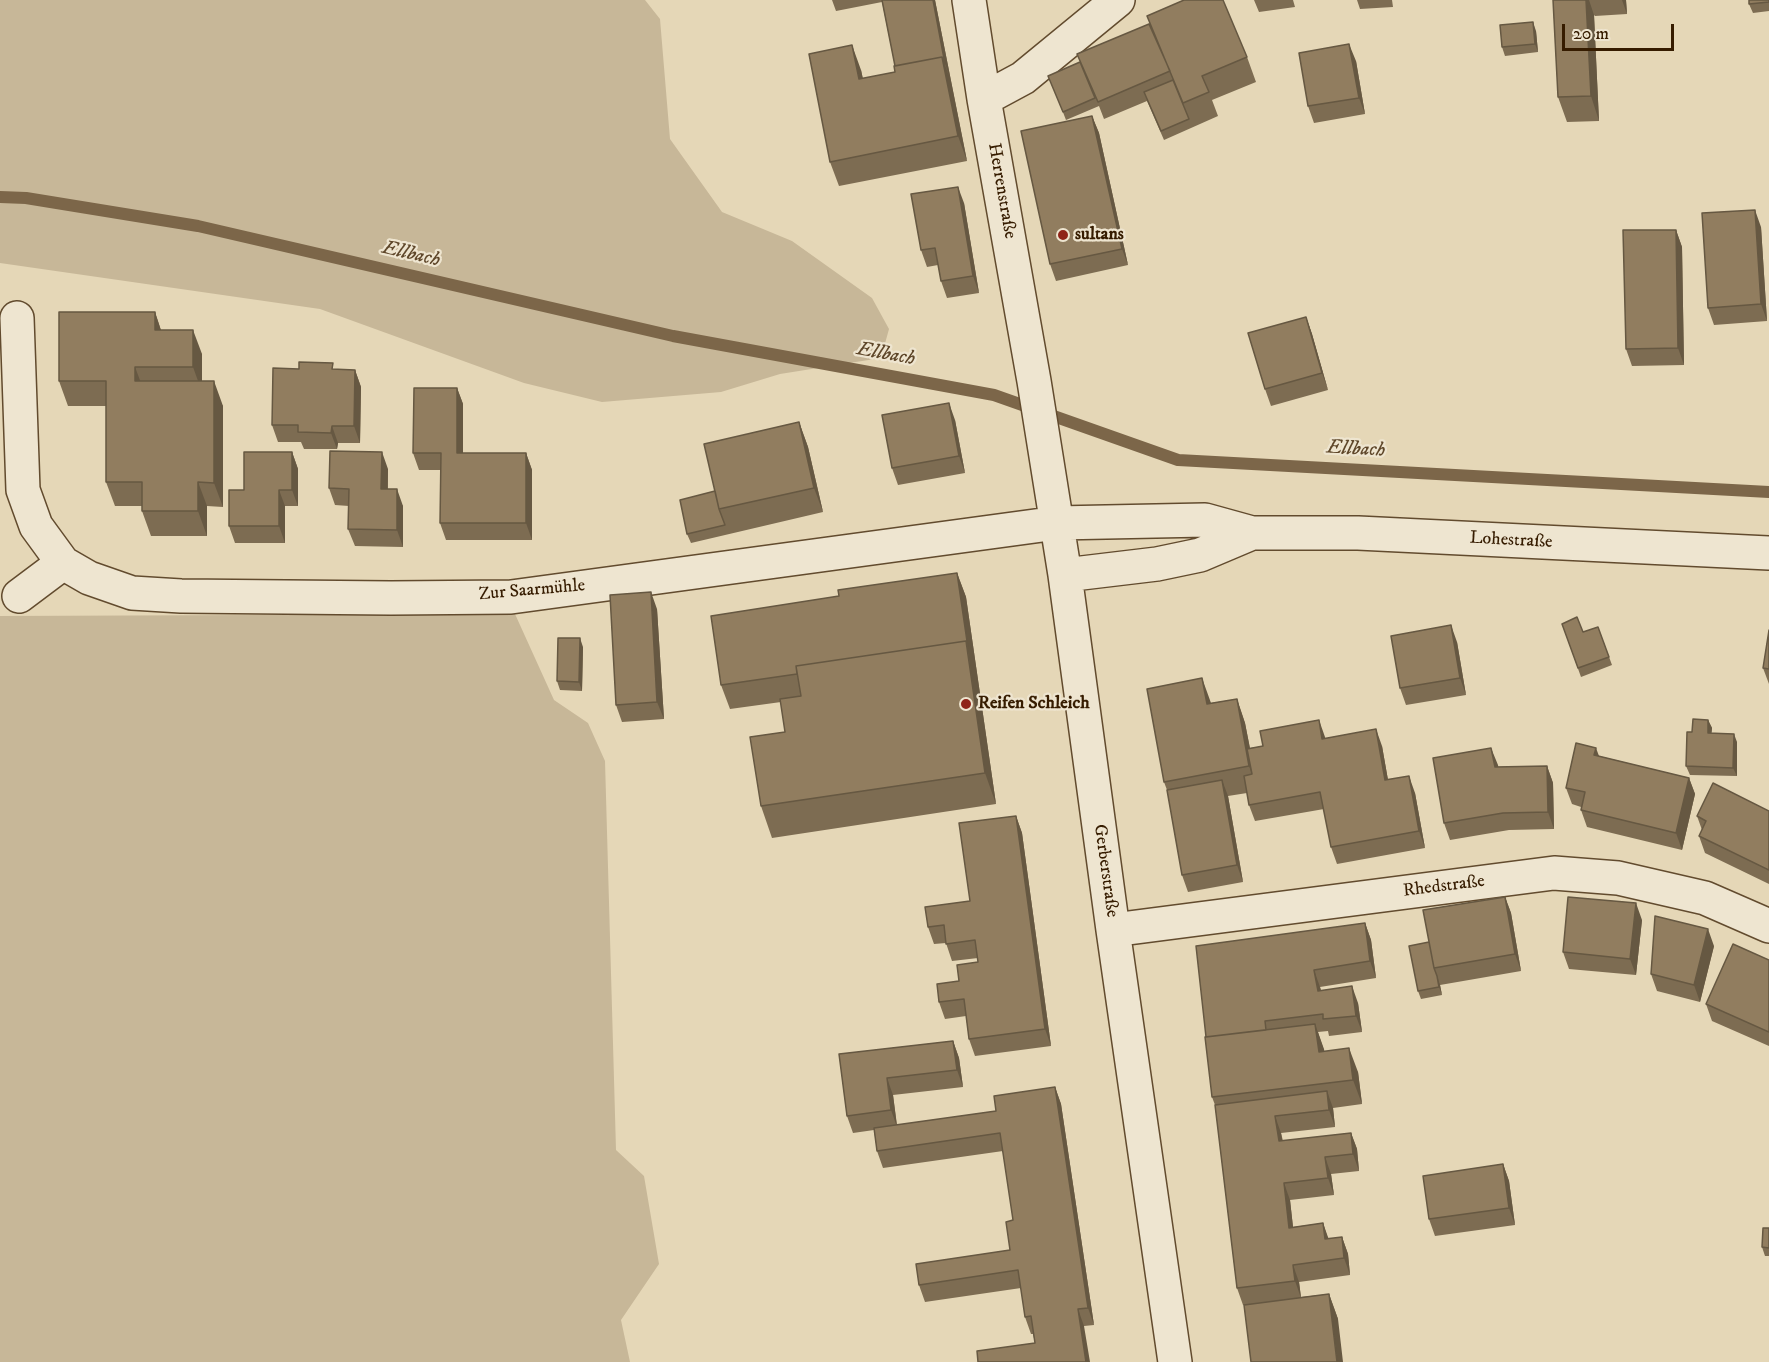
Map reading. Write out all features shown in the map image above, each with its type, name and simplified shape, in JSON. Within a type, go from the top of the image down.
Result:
[{"type":"street","name":"Herrenstraße","points":[[969,0],[984,99],[1034,381]]},
{"type":"street","points":[[984,99],[1023,78],[1118,0]]},
{"type":"street","points":[[17,318],[23,490],[36,526],[63,563],[20,596]]},
{"type":"street","name":"Gerberstraße","points":[[1034,381],[1065,575],[1175,1362]]},
{"type":"street","name":"Lohestraße","points":[[1057,523],[1204,520],[1252,533],[1358,533],[1769,554]]},
{"type":"street","name":"Zur Saarmühle","points":[[63,563],[89,578],[132,594],[392,598],[511,597],[1057,523]]},
{"type":"street","name":"Lohestraße","points":[[1065,575],[1157,564],[1200,555],[1252,533]]},
{"type":"street","name":"Rhedstraße","points":[[1113,930],[1554,873],[1618,878],[1705,898],[1769,926]]},
{"type":"shaded area","points":[[0,0],[645,0],[660,19],[670,139],[722,212],[792,241],[872,298],[889,329],[881,358],[780,374],[721,392],[602,402],[524,383],[320,309],[0,263]]},
{"type":"shaded area","points":[[515,614],[554,700],[588,723],[605,761],[616,1150],[644,1176],[659,1264],[621,1320],[630,1362],[0,1362],[0,616]]},
{"type":"building","points":[[882,0],[933,0],[945,64],[942,57],[895,66]]},
{"type":"building","points":[[1184,0],[1223,0],[1247,57],[1202,76],[1209,92],[1183,103],[1147,16]]},
{"type":"building","points":[[1553,0],[1586,0],[1591,96],[1558,97]]},
{"type":"building","points":[[1749,0],[1769,0],[1769,2],[1749,4]]},
{"type":"building","points":[[1533,22],[1535,44],[1502,47],[1500,25]]},
{"type":"building","points":[[1149,24],[1170,71],[1098,102],[1077,54]]},
{"type":"building","points":[[1349,44],[1359,98],[1308,106],[1299,53]]},
{"type":"building","points":[[852,45],[859,79],[895,72],[894,66],[942,57],[958,136],[830,162],[809,54]]},
{"type":"building","points":[[1080,62],[1095,98],[1063,112],[1048,76]]},
{"type":"building","points":[[1173,80],[1189,119],[1161,131],[1144,92]]},
{"type":"building","points":[[1092,116],[1122,249],[1050,264],[1021,131]]},
{"type":"building","points":[[958,187],[973,276],[941,281],[935,248],[921,250],[911,194]]},
{"type":"building","points":[[1755,210],[1761,304],[1708,308],[1702,213]]},
{"type":"building","points":[[1623,230],[1676,230],[1678,348],[1626,349]]},
{"type":"building","points":[[59,312],[155,312],[155,330],[193,330],[193,367],[135,367],[135,381],[214,381],[214,483],[198,482],[198,511],[142,511],[142,482],[106,482],[106,381],[59,381]]},
{"type":"building","points":[[1306,317],[1322,373],[1265,389],[1248,333]]},
{"type":"building","points":[[299,362],[333,363],[332,369],[355,370],[354,426],[332,426],[331,433],[298,432],[298,425],[272,425],[273,368],[299,369]]},
{"type":"building","points":[[414,388],[457,388],[457,453],[526,453],[526,523],[440,523],[441,453],[413,453]]},
{"type":"building","points":[[949,403],[959,456],[892,468],[882,415]]},
{"type":"building","points":[[799,422],[814,488],[719,509],[704,444]]},
{"type":"building","points":[[330,451],[382,452],[381,489],[397,489],[397,530],[348,529],[349,489],[329,488]]},
{"type":"building","points":[[244,452],[292,452],[292,490],[279,490],[279,526],[229,526],[229,490],[244,490]]},
{"type":"building","points":[[715,491],[725,525],[687,534],[680,500]]},
{"type":"building","points":[[957,573],[968,648],[966,641],[796,666],[797,674],[721,685],[711,616],[839,596],[838,590]]},
{"type":"building","points":[[651,592],[657,702],[616,705],[610,595]]},
{"type":"building","points":[[1577,617],[1583,632],[1598,627],[1609,657],[1578,668],[1562,624]]},
{"type":"building","points":[[1451,625],[1460,678],[1400,688],[1391,636]]},
{"type":"building","points":[[1769,630],[1769,669],[1763,668]]},
{"type":"building","points":[[558,638],[580,638],[579,682],[557,681]]},
{"type":"building","points":[[966,641],[985,773],[761,806],[750,737],[785,732],[780,699],[801,696],[796,666]]},
{"type":"building","points":[[1202,678],[1207,704],[1237,699],[1249,766],[1164,782],[1147,689]]},
{"type":"building","points":[[1693,719],[1708,720],[1708,733],[1734,734],[1733,768],[1686,766],[1687,732],[1692,732]]},
{"type":"building","points":[[1319,720],[1322,739],[1376,729],[1385,780],[1409,776],[1419,831],[1331,847],[1320,792],[1249,805],[1244,776],[1252,774],[1247,749],[1263,746],[1260,731]]},
{"type":"building","points":[[1576,743],[1596,748],[1594,755],[1689,778],[1676,833],[1581,810],[1585,792],[1566,788]]},
{"type":"building","points":[[1491,748],[1495,767],[1547,766],[1548,812],[1503,813],[1444,823],[1433,758]]},
{"type":"building","points":[[1222,780],[1237,865],[1182,875],[1167,790]]},
{"type":"building","points":[[1713,783],[1769,811],[1769,870],[1699,836],[1706,821],[1697,816]]},
{"type":"building","points":[[1016,816],[1045,1029],[969,1039],[964,999],[939,1002],[937,984],[959,981],[957,965],[978,962],[975,940],[946,944],[944,925],[928,927],[925,907],[970,901],[959,823]]},
{"type":"building","points":[[1505,897],[1515,954],[1434,968],[1423,910]]},
{"type":"building","points":[[1568,897],[1636,903],[1630,959],[1563,952]]},
{"type":"building","points":[[1655,916],[1708,929],[1694,985],[1651,974]]},
{"type":"building","points":[[1365,923],[1370,961],[1314,970],[1318,991],[1352,986],[1356,1016],[1323,1019],[1323,1014],[1265,1021],[1266,1030],[1206,1037],[1196,946]]},
{"type":"building","points":[[1429,942],[1439,987],[1418,991],[1409,946]]},
{"type":"building","points":[[1733,944],[1769,960],[1769,1032],[1706,1004]]},
{"type":"building","points":[[1315,1024],[1319,1052],[1349,1048],[1353,1080],[1212,1097],[1205,1037]]},
{"type":"building","points":[[953,1041],[957,1070],[887,1078],[891,1110],[847,1116],[839,1054]]},
{"type":"building","points":[[1055,1087],[1088,1308],[1078,1309],[1086,1362],[978,1362],[977,1351],[1035,1343],[1031,1316],[1025,1317],[1018,1270],[919,1285],[916,1264],[1010,1250],[1006,1222],[1013,1220],[1000,1133],[877,1151],[874,1128],[996,1111],[994,1096]]},
{"type":"building","points":[[1327,1091],[1329,1110],[1275,1116],[1279,1141],[1351,1133],[1353,1154],[1325,1157],[1328,1178],[1284,1183],[1289,1228],[1323,1223],[1325,1239],[1342,1237],[1344,1258],[1293,1265],[1295,1281],[1237,1288],[1215,1105]]},
{"type":"building","points":[[1503,1164],[1509,1208],[1429,1219],[1423,1176]]},
{"type":"building","points":[[1763,1228],[1769,1228],[1769,1248],[1762,1247]]},
{"type":"building","points":[[1329,1294],[1337,1362],[1251,1362],[1244,1305]]},
{"type":"waterway","name":"Ellbach","points":[[0,197],[26,198],[198,226],[673,336],[994,395],[1178,460],[1769,492]]},
{"type":"place","name":"sultans","points":[[1063,235]]},
{"type":"place","name":"Reifen Schleich","points":[[966,704]]}]
